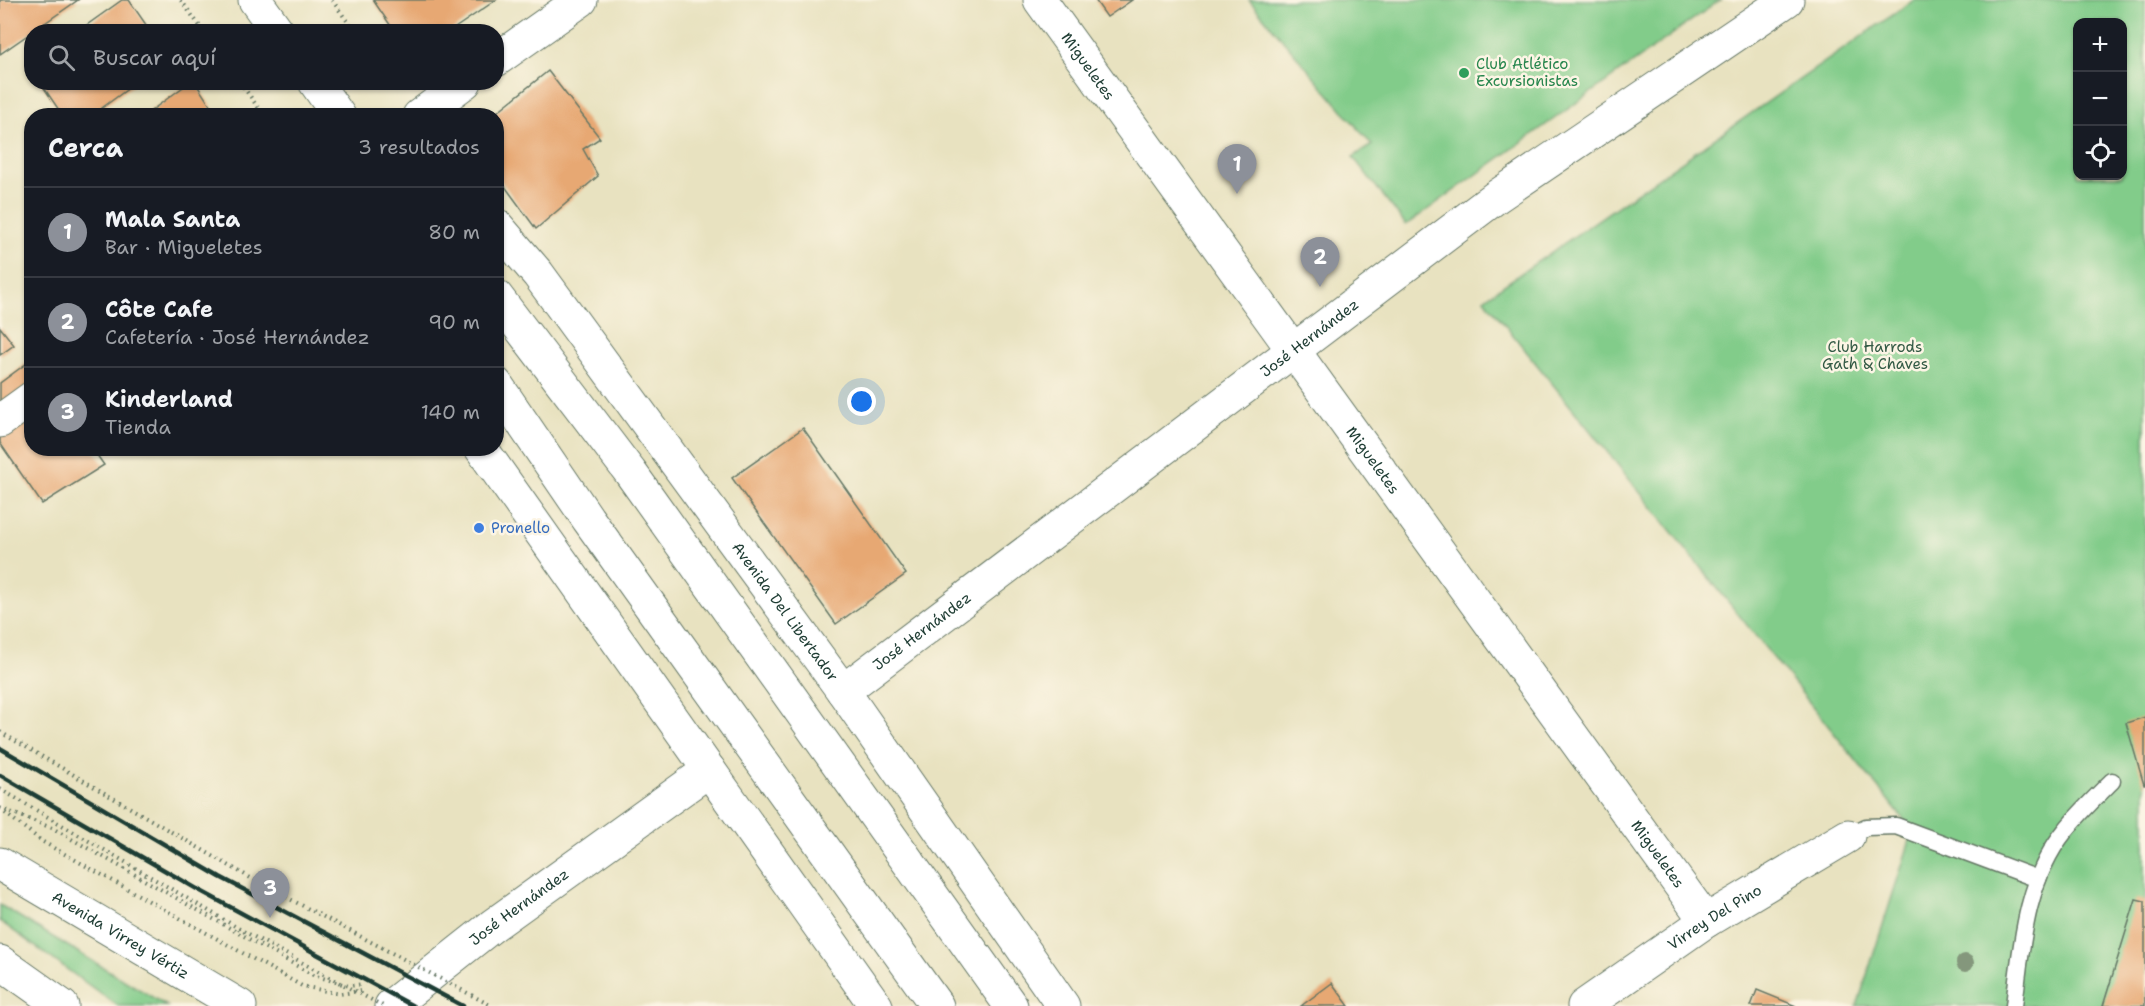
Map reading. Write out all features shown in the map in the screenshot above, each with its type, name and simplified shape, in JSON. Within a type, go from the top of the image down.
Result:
[{"type":"street","points":[[255,0],[272,24]]},
{"type":"street","points":[[504,54],[581,0]]},
{"type":"street","name":"Migueletes","points":[[1040,0],[1292,352],[1706,921]]},
{"type":"street","name":"José Hernández","points":[[843,691],[1497,197],[1787,0]]},
{"type":"street","points":[[321,90],[333,108]]},
{"type":"street","points":[[430,108],[454,90]]},
{"type":"street","name":"Avenida Del Libertador","points":[[504,234],[538,274],[843,691],[1063,1006]]},
{"type":"street","points":[[504,307],[630,472],[1011,1006]]},
{"type":"street","points":[[504,396],[588,519],[937,1006]]},
{"type":"street","points":[[0,421],[24,404]]},
{"type":"street","points":[[487,456],[876,1006]]},
{"type":"street","name":"José Hernández","points":[[392,1003],[492,926],[710,770]]},
{"type":"street","name":"Virrey Del Pino","points":[[1584,1006],[1706,921],[1848,836]]},
{"type":"street","name":"Avenida Virrey Vértiz","points":[[0,864],[240,1006]]},
{"type":"street","points":[[0,962],[62,1006]]},
{"type":"lane","points":[[2014,1006],[2022,938],[2038,879],[2063,833],[2112,781]]},
{"type":"lane","points":[[1848,836],[1866,827],[1896,826],[2038,879]]},
{"type":"path","points":[[181,0],[198,24]]},
{"type":"path","points":[[332,0],[349,24]]},
{"type":"path","points":[[246,90],[258,108]]},
{"type":"path","points":[[0,732],[254,880],[492,1006]]},
{"type":"path","points":[[0,789],[245,932],[392,1003]]},
{"type":"path","points":[[0,808],[43,842],[302,986],[340,993],[367,990],[378,992],[392,1003]]},
{"type":"path","points":[[0,808],[52,828],[313,975],[349,986],[365,984],[383,986],[392,1003]]},
{"type":"green space","name":"Club Atlético Excursionistas","points":[[1249,0],[1720,0],[1406,225],[1353,157],[1372,145]]},
{"type":"green space","name":"Club Harrods Gath & Chaves","points":[[1914,0],[2145,0],[2145,1006],[1857,1006],[1913,831],[1484,299]]},
{"type":"green space","points":[[0,905],[167,1006],[118,1006],[0,921]]},
{"type":"building","points":[[0,0],[78,0],[43,24],[24,24],[24,37],[0,54]]},
{"type":"building","points":[[122,0],[129,0],[146,24],[88,24]]},
{"type":"building","points":[[373,0],[496,0],[461,24],[390,24]]},
{"type":"building","points":[[1095,0],[1132,0],[1107,17]]},
{"type":"building","points":[[548,71],[600,138],[583,149],[598,176],[536,229],[504,185],[504,108],[502,108]]},
{"type":"building","points":[[45,90],[126,90],[102,108],[58,108]]},
{"type":"building","points":[[179,90],[200,90],[212,108],[155,108]]},
{"type":"building","points":[[0,327],[14,345],[0,355]]},
{"type":"building","points":[[24,365],[24,456],[98,456],[104,465],[42,504],[0,443],[0,383]]},
{"type":"building","points":[[803,428],[906,574],[836,624],[732,478]]},
{"type":"building","points":[[2145,717],[2145,785],[2144,785],[2126,723]]},
{"type":"building","points":[[2136,899],[2145,901],[2145,1006],[2103,1006]]},
{"type":"building","points":[[1332,983],[1349,1006],[1301,1006]]},
{"type":"building","points":[[1757,990],[1796,1006],[1751,1006]]},
{"type":"railway","points":[[0,748],[220,877],[463,1006]]},
{"type":"railway","points":[[0,775],[197,889],[413,1006]]},
{"type":"place","name":"Club Atlético Excursionistas","points":[[1464,73]]},
{"type":"place","name":"Mala Santa","points":[[1237,194]]},
{"type":"place","name":"Côte Cafe","points":[[1320,287]]},
{"type":"place","name":"Pronello","points":[[479,528]]},
{"type":"place","name":"Kinderland","points":[[270,918]]}]
